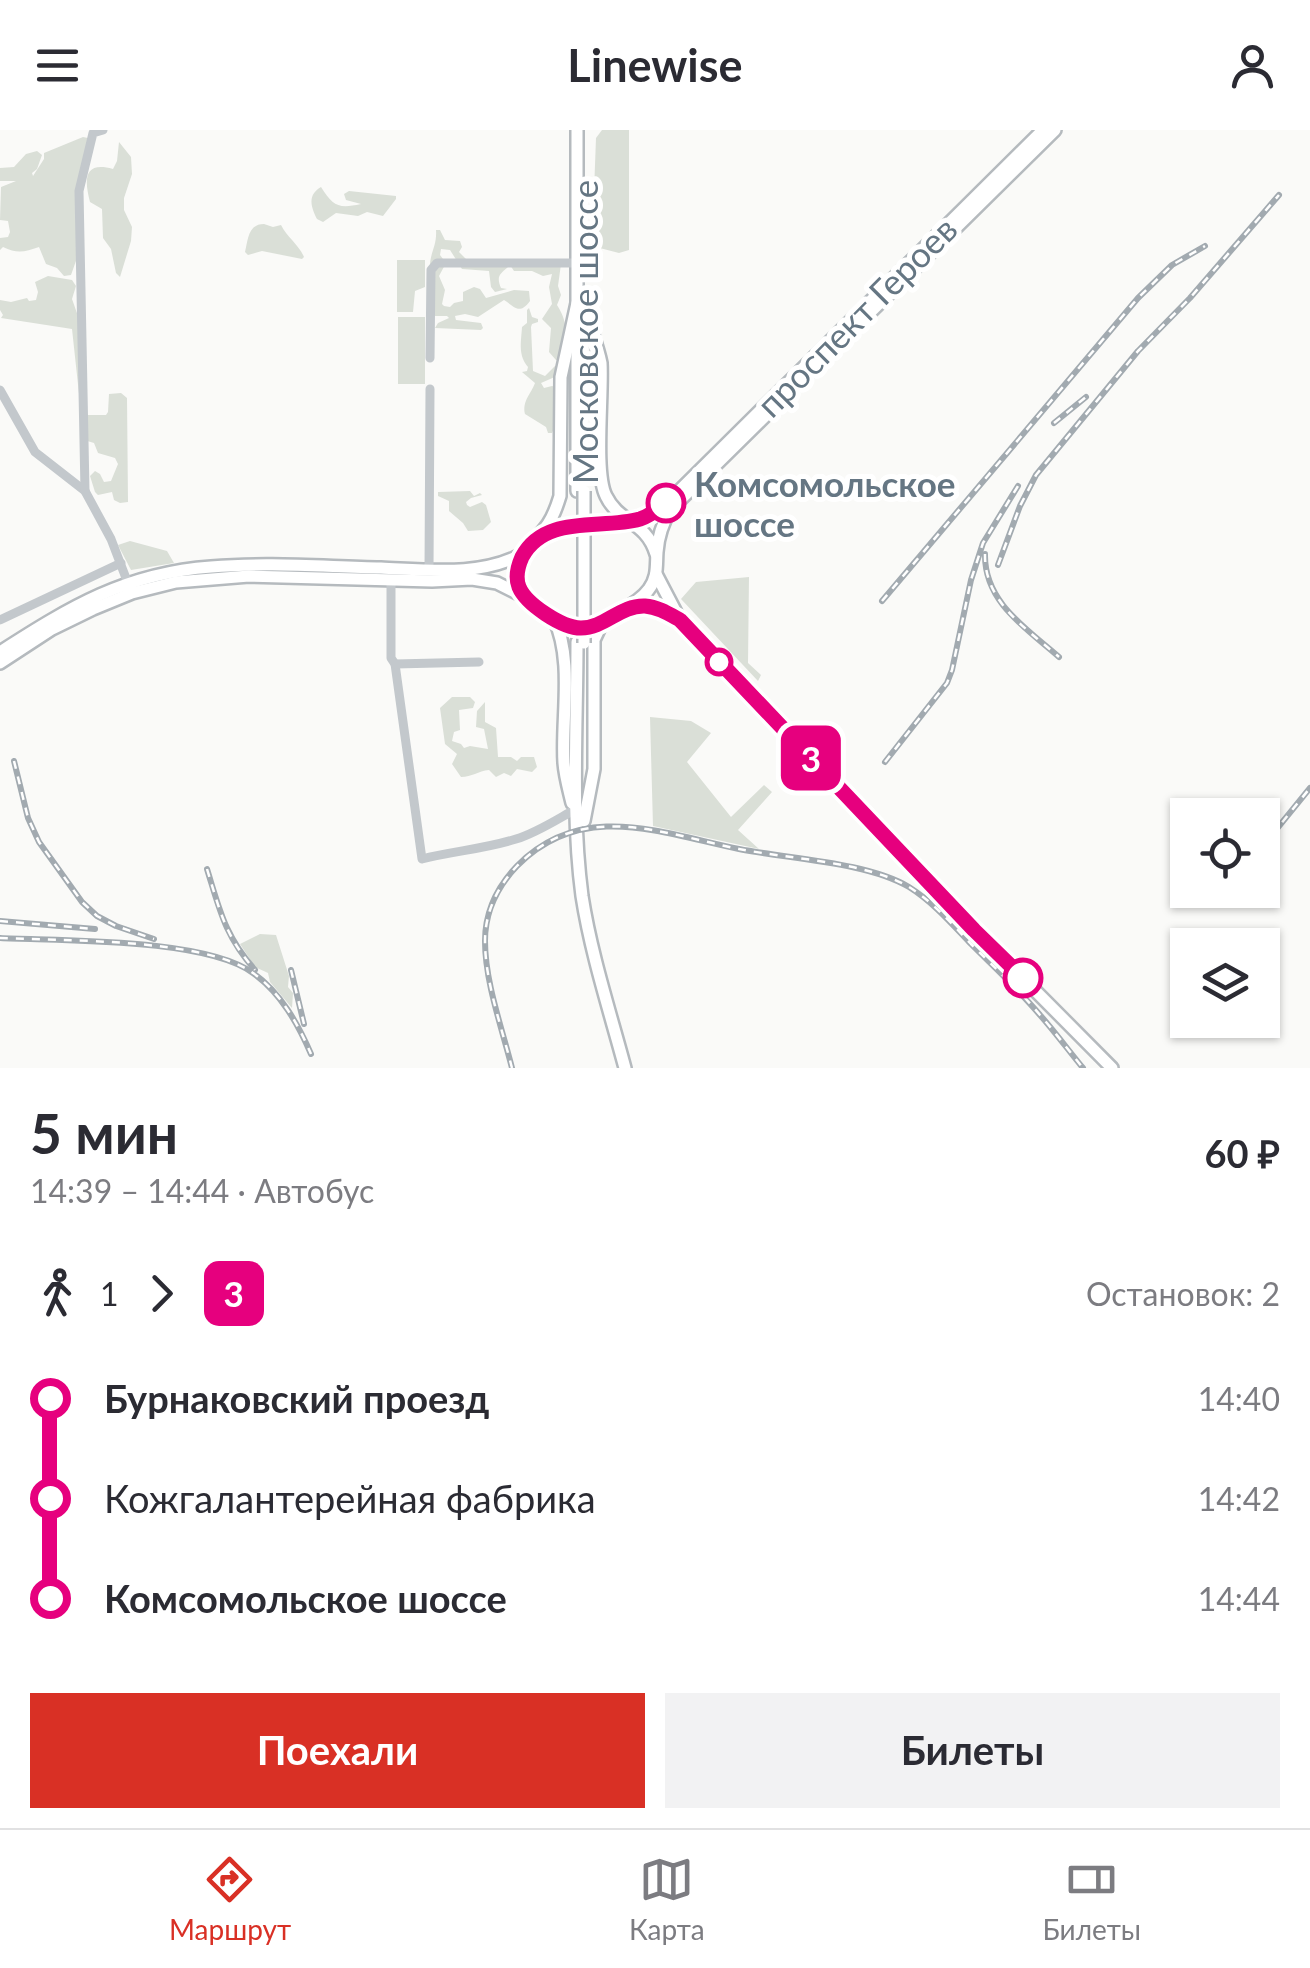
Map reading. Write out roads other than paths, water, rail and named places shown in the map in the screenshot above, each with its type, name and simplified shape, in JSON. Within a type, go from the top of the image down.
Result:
[{"type":"main road","name":"Московское шоссе","points":[[580,303],[577,262],[581,130]]},
{"type":"main road","name":"Московское шоссе","points":[[581,130],[578,817],[590,900],[629,1068]]},
{"type":"main road","name":"проспект Героев","points":[[675,501],[1056,130]]},
{"type":"main road","name":"проспект Героев","points":[[675,501],[1037,132]]},
{"type":"main road","points":[[580,303],[601,363],[602,484],[611,504],[646,533],[656,556]]},
{"type":"main road","points":[[0,652],[81,602],[178,570],[213,566],[429,570],[491,567],[524,553],[556,510],[560,496],[561,377],[580,303]]},
{"type":"main road","points":[[538,536],[556,529],[643,518],[675,501]]},
{"type":"main road","points":[[0,663],[52,629],[130,588],[248,576],[490,580],[525,597],[554,620],[580,628],[628,608],[648,591],[656,574],[665,519],[675,501]]},
{"type":"main road","points":[[524,553],[517,575],[525,597]]},
{"type":"main road","points":[[656,574],[680,620],[974,930],[1112,1068]]},
{"type":"main road","points":[[628,608],[659,609],[680,620]]},
{"type":"main road","points":[[554,620],[564,657],[564,763],[578,817]]},
{"type":"main road","points":[[578,817],[594,769],[594,640],[602,622]]},
{"type":"street","points":[[84,491],[80,191],[93,132],[103,130]]},
{"type":"street","points":[[430,358],[430,270],[437,264],[577,262]]},
{"type":"street","points":[[429,570],[430,389]]},
{"type":"street","points":[[0,390],[35,452],[84,491],[111,539],[130,588]]},
{"type":"street","points":[[0,620],[121,562]]},
{"type":"street","points":[[391,580],[391,658],[422,859],[520,838],[578,817]]},
{"type":"street","points":[[394,664],[479,662]]},
{"type":"railway","points":[[998,565],[1036,475],[1138,351],[1190,298],[1279,195]]},
{"type":"railway","points":[[882,601],[1138,298],[1172,265],[1205,246]]},
{"type":"railway","points":[[1054,423],[1086,397]]},
{"type":"railway","points":[[885,762],[947,683],[983,543],[1018,486]]},
{"type":"railway","points":[[985,554],[991,586],[999,600],[1059,657]]},
{"type":"railway","points":[[14,761],[28,818],[39,842],[82,902],[116,926],[154,939]]},
{"type":"railway","points":[[1280,825],[1310,788]]},
{"type":"railway","points":[[512,1068],[491,989],[486,957],[487,920],[494,901],[517,866],[542,846],[568,833],[595,827],[652,830],[850,867],[909,887],[942,914],[1015,988],[1083,1068]]},
{"type":"railway","points":[[207,869],[230,934],[255,970]]},
{"type":"railway","points":[[0,921],[95,929]]},
{"type":"railway","points":[[0,938],[168,947],[231,962],[253,973],[272,990],[294,1020],[311,1054]]},
{"type":"railway","points":[[291,970],[304,1024]]},
{"type":"place","name":"Комсомольское шоссе","points":[[666,503]]}]
